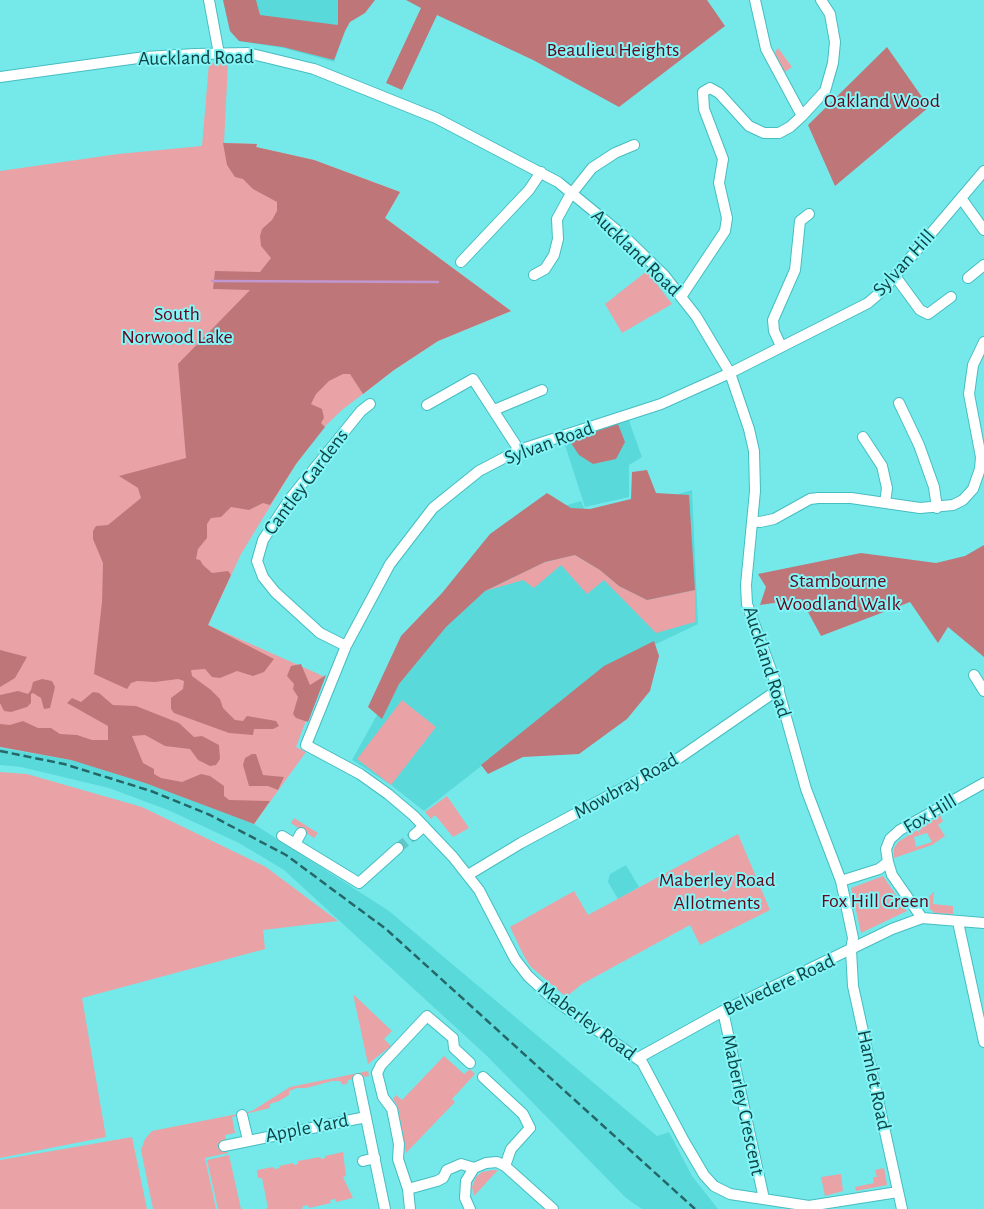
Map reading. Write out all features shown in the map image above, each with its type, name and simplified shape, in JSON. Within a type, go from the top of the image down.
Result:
[{"type":"street","points":[[209,0],[219,54]]},
{"type":"street","points":[[755,0],[766,49],[802,116]]},
{"type":"street","points":[[682,296],[725,231],[727,218],[719,183],[723,160],[704,109],[703,92],[710,88],[719,93],[749,126],[764,133],[779,133],[790,127],[826,91],[834,63],[835,42],[830,14],[821,0]]},
{"type":"street","name":"Auckland Road","points":[[0,77],[145,58],[248,53],[314,69],[436,118],[541,172],[572,193],[630,242],[664,275],[696,316],[730,373],[749,429],[754,451],[754,491],[746,596],[779,689],[806,789],[841,881],[854,938],[851,950]]},
{"type":"street","points":[[534,275],[545,270],[554,255],[558,239],[557,219],[572,193],[592,168],[615,152],[634,145]]},
{"type":"street","name":"Sylvan Hill","points":[[730,373],[868,303],[883,290],[984,171]]},
{"type":"street","points":[[460,262],[529,190],[541,172]]},
{"type":"street","points":[[961,198],[984,230]]},
{"type":"street","points":[[781,346],[774,332],[773,320],[795,270],[800,221],[808,214]]},
{"type":"street","points":[[968,278],[984,265]]},
{"type":"street","points":[[895,276],[920,310],[928,314],[951,297]]},
{"type":"street","points":[[752,521],[760,522],[774,519],[810,499],[818,498],[851,498],[937,508],[953,505],[963,500],[976,480],[981,457],[969,394],[973,365],[984,342]]},
{"type":"street","name":"Sylvan Road","points":[[306,745],[346,646],[392,560],[433,508],[479,472],[519,450],[661,404],[730,373]]},
{"type":"street","points":[[427,405],[473,379],[519,450]]},
{"type":"street","points":[[494,410],[542,390]]},
{"type":"street","points":[[899,403],[919,446],[934,487],[937,508]]},
{"type":"street","name":"Cantley Gardens","points":[[346,646],[320,633],[275,592],[263,577],[257,561],[263,540],[288,500],[361,411],[370,404]]},
{"type":"street","points":[[862,437],[882,466],[887,488],[885,503]]},
{"type":"street","points":[[974,675],[984,691]]},
{"type":"street","name":"Mowbray Road","points":[[468,875],[521,843],[679,758],[779,689]]},
{"type":"street","name":"Maberley Road","points":[[306,745],[360,774],[388,794],[424,826],[468,875],[489,907],[515,958],[528,976],[559,1003],[638,1058],[646,1068],[704,1175],[723,1191],[809,1206],[898,1192]]},
{"type":"street","name":"Fox Hill","points":[[888,862],[886,849],[890,839],[900,830],[984,783]]},
{"type":"street","points":[[414,835],[424,826]]},
{"type":"street","points":[[295,844],[301,833]]},
{"type":"street","points":[[282,836],[359,883],[398,848]]},
{"type":"street","points":[[841,881],[879,869],[888,862],[892,875],[922,918]]},
{"type":"street","name":"Belvedere Road","points":[[638,1058],[723,1011],[885,932],[922,918],[984,924]]},
{"type":"street","points":[[958,922],[984,1042]]},
{"type":"street","name":"Hamlet Road","points":[[851,950],[853,986],[902,1209]]},
{"type":"street","name":"Maberley Crescent","points":[[723,1011],[764,1199]]},
{"type":"street","points":[[410,1209],[408,1189],[398,1159],[399,1144],[392,1109],[382,1097],[377,1072],[381,1065],[427,1016],[453,1038],[454,1048],[470,1063]]},
{"type":"street","points":[[483,1077],[523,1114],[530,1128],[511,1149],[505,1166]]},
{"type":"street","name":"Apple Yard","points":[[358,1079],[385,1209]]},
{"type":"street","name":"Apple Yard","points":[[242,1115],[248,1140]]},
{"type":"street","name":"Apple Yard","points":[[224,1146],[366,1117]]},
{"type":"street","points":[[363,1161],[375,1158]]},
{"type":"street","points":[[470,1209],[465,1198],[466,1182],[474,1168],[486,1163],[497,1162],[505,1166],[553,1209]]},
{"type":"street","points":[[408,1189],[437,1181],[443,1178],[448,1170],[461,1164],[474,1168]]},
{"type":"shaded area","points":[[223,0],[356,0],[334,62],[283,48],[239,41],[230,31]]},
{"type":"shaded area","points":[[628,418],[642,457],[629,465],[629,497],[585,507],[563,439]]},
{"type":"shaded area","points":[[692,490],[698,624],[606,668],[424,811],[391,785],[352,760],[437,607],[526,517],[581,501],[589,521]]},
{"type":"shaded area","points":[[0,748],[71,760],[145,783],[254,824],[389,911],[657,1136],[669,1132],[692,1176],[718,1209],[642,1209],[626,1198],[487,1056],[284,870],[239,843],[168,810],[109,788],[21,767],[0,765]]},
{"type":"shaded area","points":[[626,865],[639,887],[618,899],[608,882],[609,877],[610,874]]},
{"type":"green space","points":[[223,0],[256,0],[260,15],[338,25],[338,0],[375,0],[365,13],[350,22],[334,60],[283,47],[239,41],[230,31]]},
{"type":"green space","name":"Beaulieu Heights","points":[[406,0],[707,0],[725,26],[619,107],[533,60],[437,15],[402,90],[386,83],[421,8]]},
{"type":"green space","name":"Oakland Wood","points":[[887,47],[929,107],[835,186],[808,125]]},
{"type":"green space","points":[[778,48],[792,67],[785,72],[773,55]]},
{"type":"green space","name":"South Norwood Lake","points":[[209,63],[228,63],[224,143],[257,144],[256,147],[314,160],[400,192],[385,218],[511,311],[438,341],[394,370],[342,410],[319,432],[296,464],[241,554],[208,625],[323,676],[296,747],[306,752],[254,824],[99,755],[0,732],[0,171],[118,154],[202,146]]},
{"type":"green space","points":[[223,143],[257,144],[256,147],[314,160],[400,192],[385,218],[511,311],[438,341],[394,370],[363,394],[350,374],[343,374],[329,381],[316,394],[311,404],[322,409],[324,418],[321,423],[325,427],[296,464],[270,505],[263,503],[249,510],[231,507],[221,517],[211,518],[207,524],[207,538],[198,549],[196,559],[200,560],[212,573],[228,571],[231,575],[208,625],[274,659],[264,672],[253,676],[237,671],[220,678],[212,677],[205,669],[191,670],[192,676],[220,699],[223,708],[235,720],[243,721],[247,716],[276,721],[279,726],[273,729],[254,729],[253,735],[229,733],[174,713],[171,709],[171,698],[183,689],[184,681],[178,679],[155,682],[137,681],[131,683],[127,689],[94,674],[102,602],[103,563],[93,539],[93,531],[96,526],[108,525],[141,498],[138,488],[119,476],[186,458],[178,364],[250,290],[213,289],[215,271],[260,272],[271,258],[261,246],[260,236],[262,229],[272,220],[277,211],[277,202],[253,189],[243,179],[235,177],[227,165]]},
{"type":"green space","points":[[647,271],[672,304],[622,333],[605,304]]},
{"type":"green space","points":[[618,424],[625,442],[616,459],[593,464],[579,455],[569,440]]},
{"type":"green space","points":[[647,470],[656,493],[689,495],[695,590],[647,600],[619,586],[600,570],[575,555],[545,562],[485,591],[446,627],[399,684],[382,719],[368,707],[401,636],[442,593],[490,534],[547,493],[571,508],[590,509],[631,499],[632,472]]},
{"type":"green space","name":"Stambourne Woodland Walk","points":[[984,545],[984,657],[948,627],[938,643],[910,602],[821,636],[801,599],[760,605],[766,587],[758,574],[861,553],[936,563],[965,556]]},
{"type":"green space","points":[[575,555],[600,570],[619,586],[647,600],[695,590],[695,622],[656,633],[604,580],[587,594],[561,565],[534,588],[523,580],[485,591],[545,562]]},
{"type":"green space","points":[[654,641],[659,656],[650,691],[627,719],[579,754],[523,757],[488,774],[481,765],[604,666]]},
{"type":"green space","points":[[0,650],[27,657],[15,678],[0,687]]},
{"type":"green space","points":[[301,664],[310,685],[326,675],[308,722],[296,718],[293,714],[298,697],[293,689],[294,684],[287,676],[291,666]]},
{"type":"green space","points":[[42,679],[52,681],[55,687],[50,708],[44,709],[41,698],[33,693],[31,694],[31,703],[27,707],[11,712],[4,711],[0,703],[0,695],[18,691],[28,694],[33,682]]},
{"type":"green space","points":[[93,692],[99,693],[113,705],[136,706],[179,723],[194,737],[202,736],[219,745],[220,759],[216,765],[210,766],[198,760],[190,749],[165,746],[145,735],[132,736],[143,763],[154,769],[154,774],[161,778],[182,782],[201,774],[210,776],[224,786],[224,796],[229,800],[270,801],[254,824],[145,783],[71,760],[0,747],[0,724],[10,725],[23,721],[38,728],[51,728],[60,734],[77,735],[92,740],[108,740],[108,726],[67,703],[72,698],[81,702]]},
{"type":"green space","points":[[402,700],[436,727],[391,785],[357,759]]},
{"type":"green space","points":[[256,754],[263,775],[284,777],[278,790],[268,786],[249,786],[243,765],[245,758]]},
{"type":"green space","points":[[0,772],[27,774],[142,807],[266,867],[338,921],[263,930],[265,949],[82,998],[106,1137],[0,1158]]},
{"type":"green space","points":[[447,796],[469,828],[453,837],[435,815],[431,819],[425,812]]},
{"type":"green space","points":[[940,815],[943,821],[938,825],[945,836],[932,845],[894,858],[894,848],[898,842],[917,830],[920,834],[918,829]],"holes":[[[927,833],[932,842],[916,847],[914,837]]]},
{"type":"green space","points":[[294,818],[318,833],[314,838],[291,823]]},
{"type":"green space","name":"Maberley Road Allotments","points":[[738,834],[770,910],[700,945],[690,925],[582,984],[566,997],[530,966],[510,927],[574,891],[588,915]]},
{"type":"green space","name":"Fox Hill Green","points":[[883,876],[907,911],[861,933],[851,888]]},
{"type":"green space","points":[[934,891],[933,904],[953,906],[953,914],[935,913],[923,904]]},
{"type":"green space","points":[[353,994],[392,1031],[384,1039],[391,1046],[368,1064]]},
{"type":"green space","points":[[444,1056],[464,1074],[470,1069],[475,1074],[452,1099],[455,1102],[406,1153],[398,1107],[393,1099],[396,1095],[402,1100]]},
{"type":"green space","points":[[368,1071],[369,1076],[348,1080],[348,1083],[343,1085],[340,1081],[332,1081],[306,1088],[297,1088],[289,1091],[289,1095],[279,1101],[270,1104],[270,1108],[232,1117],[235,1133],[225,1135],[228,1153],[205,1158],[216,1209],[153,1209],[141,1150],[145,1139],[152,1131],[252,1111],[290,1087]]},
{"type":"green space","points":[[132,1137],[147,1209],[0,1209],[0,1160]]},
{"type":"green space","points":[[343,1152],[346,1176],[343,1177],[353,1198],[336,1202],[335,1199],[330,1200],[331,1203],[309,1208],[308,1205],[303,1206],[302,1209],[265,1209],[268,1208],[262,1178],[258,1178],[257,1170],[273,1167],[274,1169],[280,1168],[279,1166],[293,1163],[294,1165],[298,1164],[298,1161],[320,1157],[321,1159],[325,1158],[325,1156]]},
{"type":"green space","points":[[229,1155],[241,1209],[218,1209],[207,1160]]},
{"type":"green space","points":[[884,1168],[887,1185],[856,1191],[855,1187],[874,1183],[873,1177],[877,1177],[875,1170]]},
{"type":"green space","points":[[498,1170],[474,1196],[472,1187],[476,1177],[482,1172]]},
{"type":"green space","points":[[841,1174],[843,1191],[825,1196],[821,1177]]},
{"type":"waterway","points":[[212,281],[438,282]]},
{"type":"tunnel","points":[[398,848],[414,835]]},
{"type":"railway","points":[[0,751],[64,764],[151,791],[210,815],[286,855],[386,929],[695,1209]]}]
